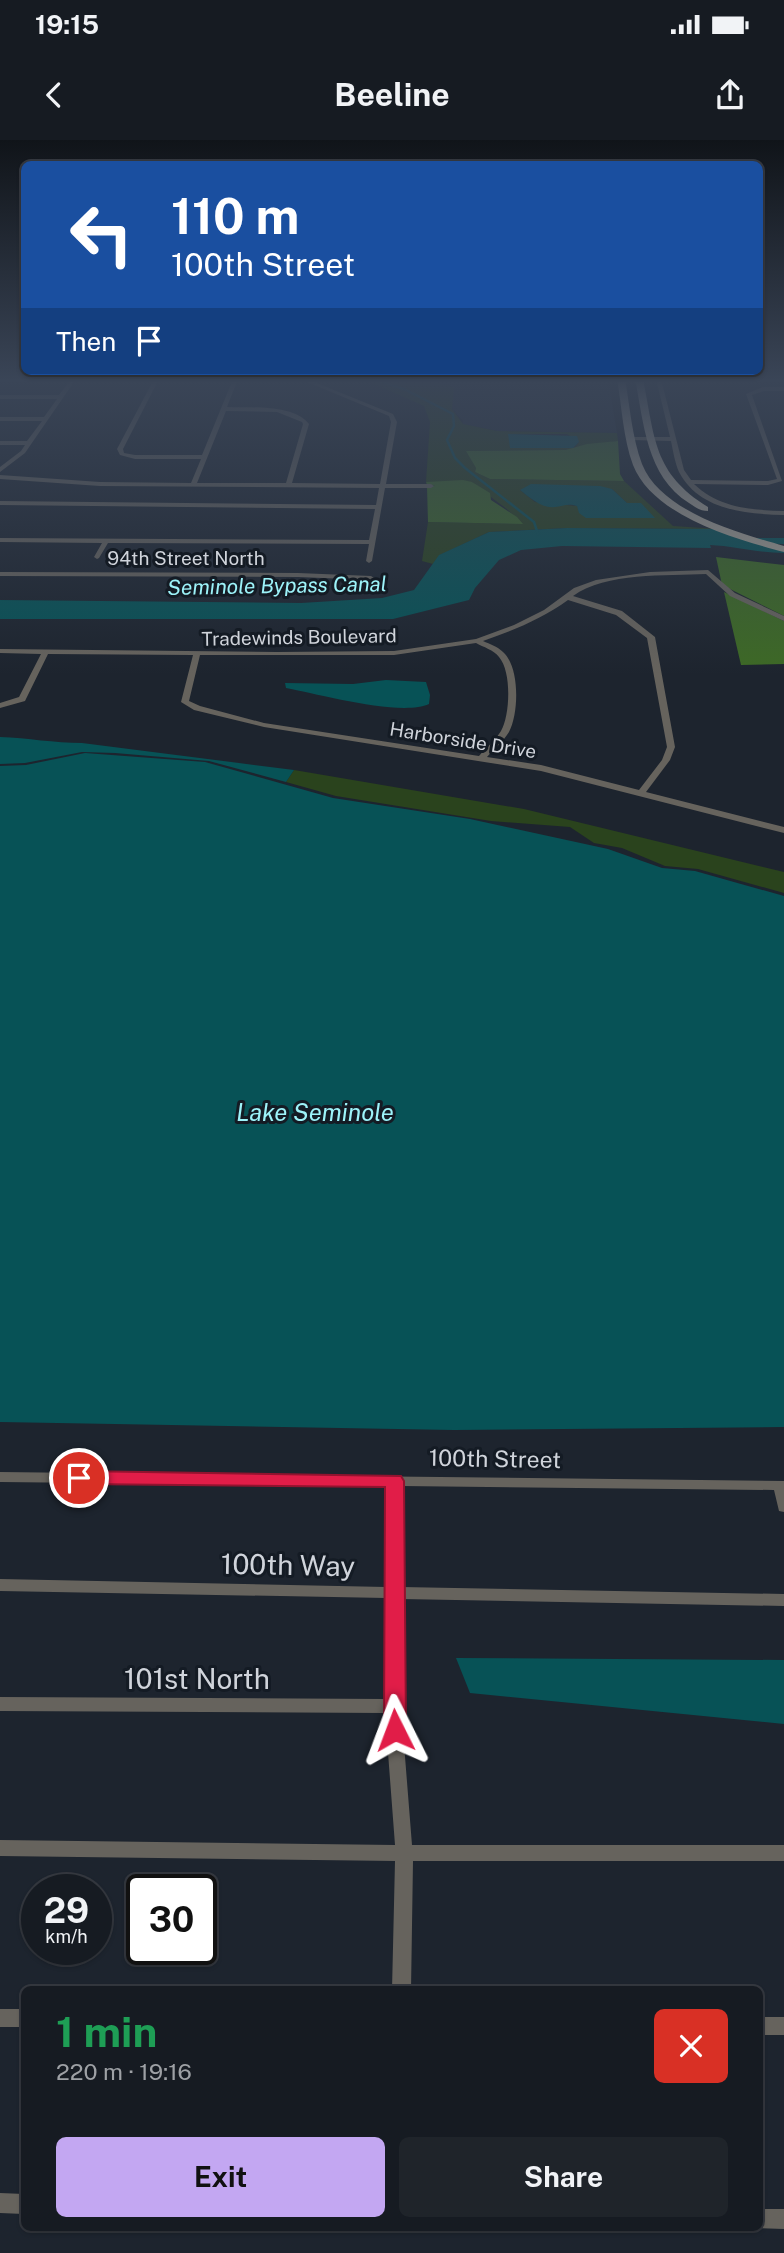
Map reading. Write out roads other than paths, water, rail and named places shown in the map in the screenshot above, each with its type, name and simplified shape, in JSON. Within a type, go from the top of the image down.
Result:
[{"type":"main road","points":[[646,478],[651,486],[695,517],[784,549]]},
{"type":"main road","points":[[665,478],[682,495],[724,518],[784,540]]},
{"type":"street","points":[[9,478],[100,484],[431,486]]},
{"type":"street","points":[[193,485],[196,478]]},
{"type":"street","points":[[288,485],[290,478]]},
{"type":"street","points":[[369,561],[380,508],[383,478]]},
{"type":"street","points":[[685,478],[688,482],[730,509],[750,513],[784,513]]},
{"type":"street","points":[[688,482],[768,483],[780,480],[779,478]]},
{"type":"street","points":[[0,503],[380,508]]},
{"type":"street","points":[[0,540],[371,542]]},
{"type":"street","points":[[97,557],[106,541]]},
{"type":"street","name":"Tradewinds Boulevard","points":[[0,651],[377,654],[477,640],[523,625],[589,584],[619,577],[708,572],[717,585],[784,619]]},
{"type":"street","name":"94th Street North","points":[[0,574],[371,578]]},
{"type":"street","points":[[567,597],[619,613],[651,637],[671,747],[666,760],[641,793]]},
{"type":"street","points":[[477,640],[500,654],[510,667],[511,718],[505,733],[482,757]]},
{"type":"street","points":[[0,706],[22,699],[46,651]]},
{"type":"street","name":"Harborside Drive","points":[[197,653],[185,702],[189,705],[264,724],[541,768],[784,830]]},
{"type":"street","name":"100th Street","points":[[0,1477],[780,1485],[784,1507]]},
{"type":"street","points":[[394,1481],[393,1706],[404,1853],[401,1986]]},
{"type":"street","name":"100th Way","points":[[0,1585],[784,1600]]},
{"type":"street","name":"101st North","points":[[0,1704],[393,1706]]},
{"type":"street","points":[[0,1848],[404,1853],[784,1853]]},
{"type":"street","points":[[0,2018],[21,2018]]},
{"type":"street","points":[[763,2026],[784,2026]]},
{"type":"street","points":[[0,2203],[21,2204]]},
{"type":"street","points":[[763,2219],[784,2219]]},
{"type":"water","points":[[531,484],[600,486],[612,489],[627,503],[641,503],[655,518],[586,518],[579,513],[577,506],[550,507],[536,502],[520,490]]},
{"type":"water","points":[[567,528],[718,529],[784,553],[710,545],[711,548],[562,546],[521,550],[499,560],[475,588],[469,600],[393,619],[0,619],[0,600],[301,603],[382,598],[414,590],[439,555],[489,532]]},
{"type":"water","points":[[386,680],[426,682],[430,695],[429,704],[399,708],[380,706],[286,688],[285,683],[353,684]]},
{"type":"water","points":[[0,737],[82,743],[294,770],[286,782],[209,761],[82,752],[25,763],[0,764]]},
{"type":"water","name":"Lake Seminole","points":[[85,753],[205,762],[333,798],[470,819],[608,849],[662,868],[695,871],[784,896],[784,1427],[454,1430],[0,1422],[0,766],[26,765]]},
{"type":"water","points":[[456,1658],[784,1660],[784,1724],[470,1693]]},
{"type":"waterway","points":[[477,478],[534,522],[538,534]]},
{"type":"waterway","name":"Seminole Bypass Canal","points":[[740,540],[784,541]]}]
